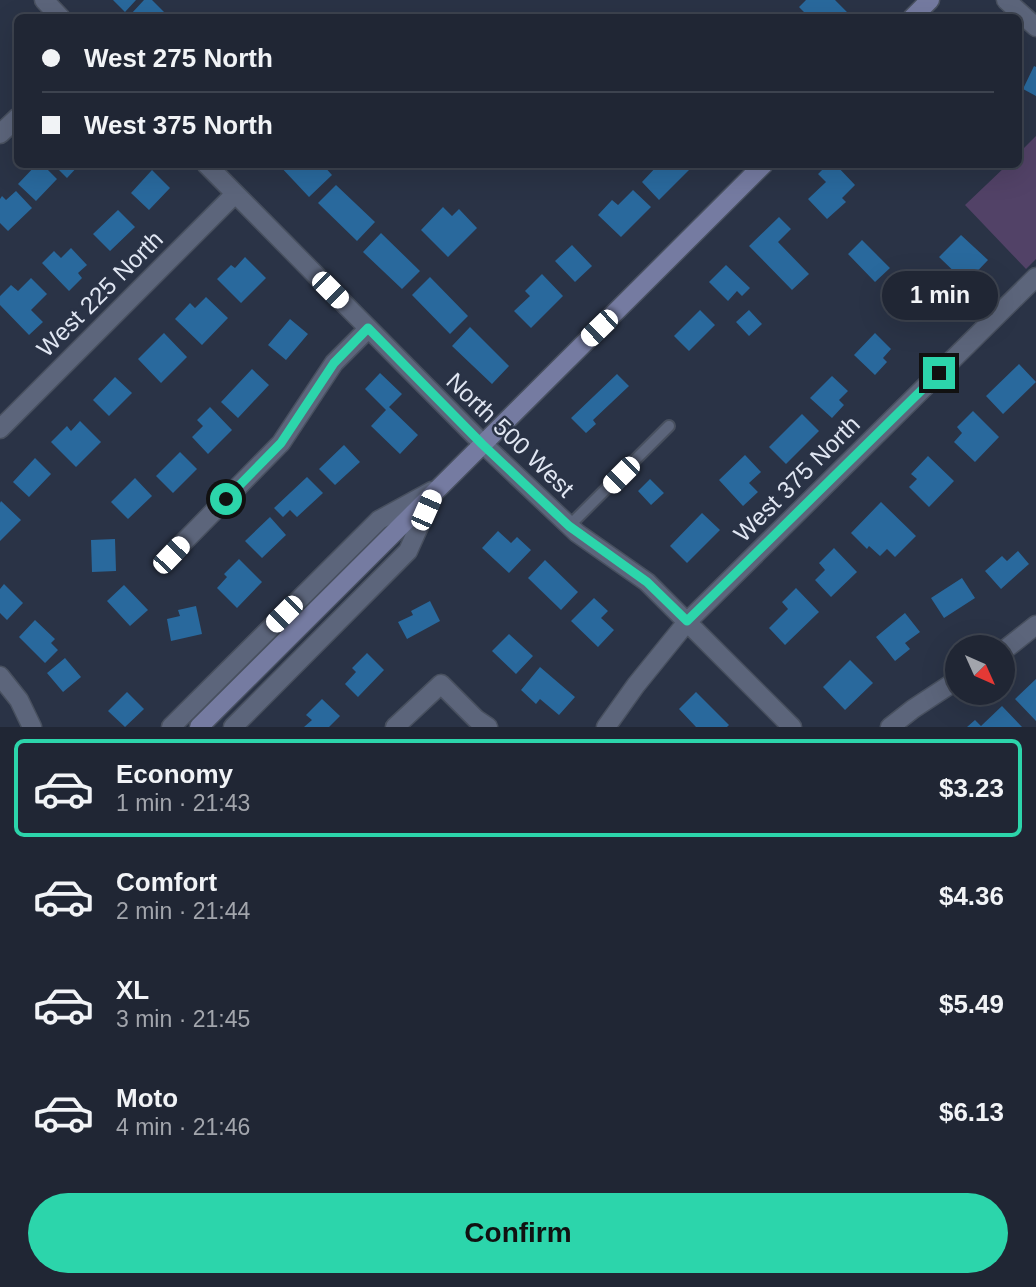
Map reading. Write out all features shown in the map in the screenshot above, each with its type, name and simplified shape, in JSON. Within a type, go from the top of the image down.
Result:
[{"type":"main road","points":[[916,14],[930,0]]},
{"type":"main road","points":[[199,727],[760,168]]},
{"type":"street","points":[[44,0],[57,14]]},
{"type":"street","points":[[1006,0],[1022,14]]},
{"type":"street","points":[[1022,14],[1036,27]]},
{"type":"street","points":[[0,134],[14,121]]},
{"type":"street","name":"North 500 West","points":[[210,168],[482,444],[569,526],[647,582],[792,727]]},
{"type":"street","name":"West 225 North","points":[[0,429],[235,194]]},
{"type":"street","name":"West 375 North","points":[[606,727],[687,621],[1036,277]]},
{"type":"street","points":[[171,555],[281,443],[334,363],[368,328]]},
{"type":"street","points":[[171,727],[379,520],[435,490]]},
{"type":"street","points":[[233,727],[408,551],[435,490]]},
{"type":"street","points":[[1015,642],[1036,625]]},
{"type":"street","points":[[0,676],[19,700],[32,727]]},
{"type":"street","points":[[396,727],[441,684],[476,719],[488,727]]},
{"type":"street","points":[[890,727],[945,688]]},
{"type":"lane","points":[[569,526],[669,426]]},
{"type":"shaded area","points":[[1036,136],[1036,259],[1026,269],[965,205],[1004,168],[1022,168],[1022,150]]},
{"type":"building","points":[[113,0],[136,0],[125,12]]},
{"type":"building","points":[[144,0],[152,0],[166,14],[131,14]]},
{"type":"building","points":[[806,0],[835,0],[848,13],[806,14],[799,7]]},
{"type":"building","points":[[1034,66],[1036,67],[1036,96],[1023,89]]},
{"type":"building","points":[[33,168],[46,168],[57,179],[36,201],[18,184]]},
{"type":"building","points":[[57,168],[76,168],[67,178]]},
{"type":"building","points":[[282,168],[326,168],[332,175],[309,197]]},
{"type":"building","points":[[655,168],[691,168],[659,200],[642,182]]},
{"type":"building","points":[[824,168],[839,168],[855,185],[842,198],[846,202],[827,219],[808,199],[826,182],[818,174]]},
{"type":"building","points":[[152,170],[170,188],[149,210],[131,193]]},
{"type":"building","points":[[336,185],[375,222],[357,241],[318,203]]},
{"type":"building","points":[[633,190],[651,207],[621,237],[598,215],[612,200],[618,205]]},
{"type":"building","points":[[16,191],[32,208],[8,231],[0,223],[0,199],[2,196],[6,200]]},
{"type":"building","points":[[443,207],[452,216],[459,209],[477,228],[448,257],[421,230]]},
{"type":"building","points":[[118,210],[135,227],[110,251],[93,234]]},
{"type":"building","points":[[779,217],[791,229],[778,242],[809,274],[792,290],[749,246]]},
{"type":"building","points":[[381,233],[420,271],[402,289],[363,252]]},
{"type":"building","points":[[961,235],[988,260],[966,283],[939,257]]},
{"type":"building","points":[[862,240],[890,268],[875,282],[848,254]]},
{"type":"building","points":[[572,245],[592,266],[575,282],[555,261]]},
{"type":"building","points":[[71,248],[87,265],[78,273],[82,278],[69,291],[42,263],[54,251],[61,258]]},
{"type":"building","points":[[245,257],[266,278],[241,303],[217,279],[231,265],[235,268]]},
{"type":"building","points":[[726,265],[750,288],[742,296],[737,291],[728,301],[709,282]]},
{"type":"building","points":[[542,274],[563,296],[531,328],[514,311],[530,296],[525,291]]},
{"type":"building","points":[[430,277],[468,316],[450,334],[412,295]]},
{"type":"building","points":[[31,278],[47,294],[31,310],[43,322],[29,335],[0,305],[0,296],[11,285],[18,291]]},
{"type":"building","points":[[919,278],[947,304],[931,320],[924,313],[918,320],[897,300]]},
{"type":"building","points":[[206,297],[228,318],[202,345],[175,319],[190,303],[195,308]]},
{"type":"building","points":[[700,310],[715,325],[689,351],[674,336]]},
{"type":"building","points":[[749,310],[762,324],[749,336],[736,322]]},
{"type":"building","points":[[290,319],[308,334],[286,360],[268,345]]},
{"type":"building","points":[[470,327],[509,366],[492,384],[452,346]]},
{"type":"building","points":[[164,333],[187,357],[161,383],[138,359]]},
{"type":"building","points":[[875,333],[891,349],[883,358],[887,362],[875,375],[854,355]]},
{"type":"building","points":[[1019,364],[1036,382],[1003,414],[986,396]]},
{"type":"building","points":[[252,369],[269,385],[238,418],[221,402]]},
{"type":"building","points":[[380,373],[402,394],[389,407],[418,435],[400,454],[371,426],[386,410],[365,389]]},
{"type":"building","points":[[617,374],[629,386],[593,420],[596,424],[586,433],[571,418]]},
{"type":"building","points":[[832,376],[848,391],[839,400],[844,405],[832,418],[810,398]]},
{"type":"building","points":[[115,377],[132,393],[109,416],[93,400]]},
{"type":"building","points":[[210,407],[232,430],[208,454],[192,437],[203,426],[197,420]]},
{"type":"building","points":[[973,411],[999,437],[975,462],[954,442],[962,433],[957,427]]},
{"type":"building","points":[[802,414],[819,431],[786,464],[769,447]]},
{"type":"building","points":[[80,421],[101,442],[76,467],[51,442],[67,426],[71,431]]},
{"type":"building","points":[[344,445],[360,462],[335,485],[319,469]]},
{"type":"building","points":[[180,452],[197,469],[173,493],[156,476]]},
{"type":"building","points":[[745,455],[761,472],[749,483],[758,492],[743,506],[719,480]]},
{"type":"building","points":[[928,456],[954,481],[929,507],[909,487],[917,479],[911,474]]},
{"type":"building","points":[[35,458],[51,474],[29,497],[13,482]]},
{"type":"building","points":[[307,477],[323,493],[297,517],[290,510],[283,517],[274,508]]},
{"type":"building","points":[[135,478],[152,496],[128,519],[111,502]]},
{"type":"building","points":[[650,479],[664,493],[651,505],[638,491]]},
{"type":"building","points":[[1,501],[21,520],[0,541],[0,503]]},
{"type":"building","points":[[881,502],[916,536],[895,557],[887,549],[880,556],[869,546],[867,549],[851,533]]},
{"type":"building","points":[[702,513],[720,530],[687,563],[670,546]]},
{"type":"building","points":[[270,517],[286,535],[262,558],[245,541]]},
{"type":"building","points":[[498,531],[511,543],[517,537],[531,550],[509,573],[482,548]]},
{"type":"building","points":[[115,539],[116,571],[92,572],[91,540]]},
{"type":"building","points":[[834,548],[857,572],[831,597],[815,580],[825,570],[819,563]]},
{"type":"building","points":[[1018,551],[1029,564],[1001,589],[985,571],[1002,556],[1007,561]]},
{"type":"building","points":[[239,559],[262,582],[237,608],[217,588],[227,577],[224,574]]},
{"type":"building","points":[[545,560],[578,592],[561,610],[528,578]]},
{"type":"building","points":[[962,578],[975,598],[944,618],[931,598]]},
{"type":"building","points":[[4,584],[23,603],[7,620],[0,613],[0,589]]},
{"type":"building","points":[[124,585],[148,610],[130,626],[107,601]]},
{"type":"building","points":[[796,588],[819,612],[785,645],[769,628],[788,609],[782,602]]},
{"type":"building","points":[[594,598],[608,611],[601,618],[614,630],[598,647],[571,621]]},
{"type":"building","points":[[430,601],[440,621],[407,639],[398,622],[413,615],[411,611]]},
{"type":"building","points":[[196,606],[202,634],[171,641],[167,619],[180,616],[178,610]]},
{"type":"building","points":[[905,613],[920,632],[905,643],[910,649],[895,661],[876,637]]},
{"type":"building","points":[[35,620],[55,639],[51,643],[58,650],[45,663],[19,637]]},
{"type":"building","points":[[509,634],[533,656],[516,674],[492,651]]},
{"type":"building","points":[[367,653],[384,670],[358,697],[345,684],[356,672],[352,668]]},
{"type":"building","points":[[65,658],[81,677],[63,692],[47,673]]},
{"type":"building","points":[[850,660],[873,683],[845,710],[823,687]]},
{"type":"building","points":[[540,667],[575,697],[559,715],[540,699],[536,704],[521,690]]},
{"type":"building","points":[[1036,679],[1036,721],[1015,699]]},
{"type":"building","points":[[127,692],[144,709],[125,727],[108,711]]},
{"type":"building","points":[[696,692],[729,725],[727,727],[696,727],[679,709]]},
{"type":"building","points":[[322,699],[340,716],[329,727],[304,727],[312,720],[306,715]]},
{"type":"building","points":[[1002,706],[1022,727],[967,727],[975,720],[981,726]]},
{"type":"route","points":[[226,499],[281,443],[334,363],[368,328],[482,444],[569,526],[647,582],[687,621],[939,373]]}]
